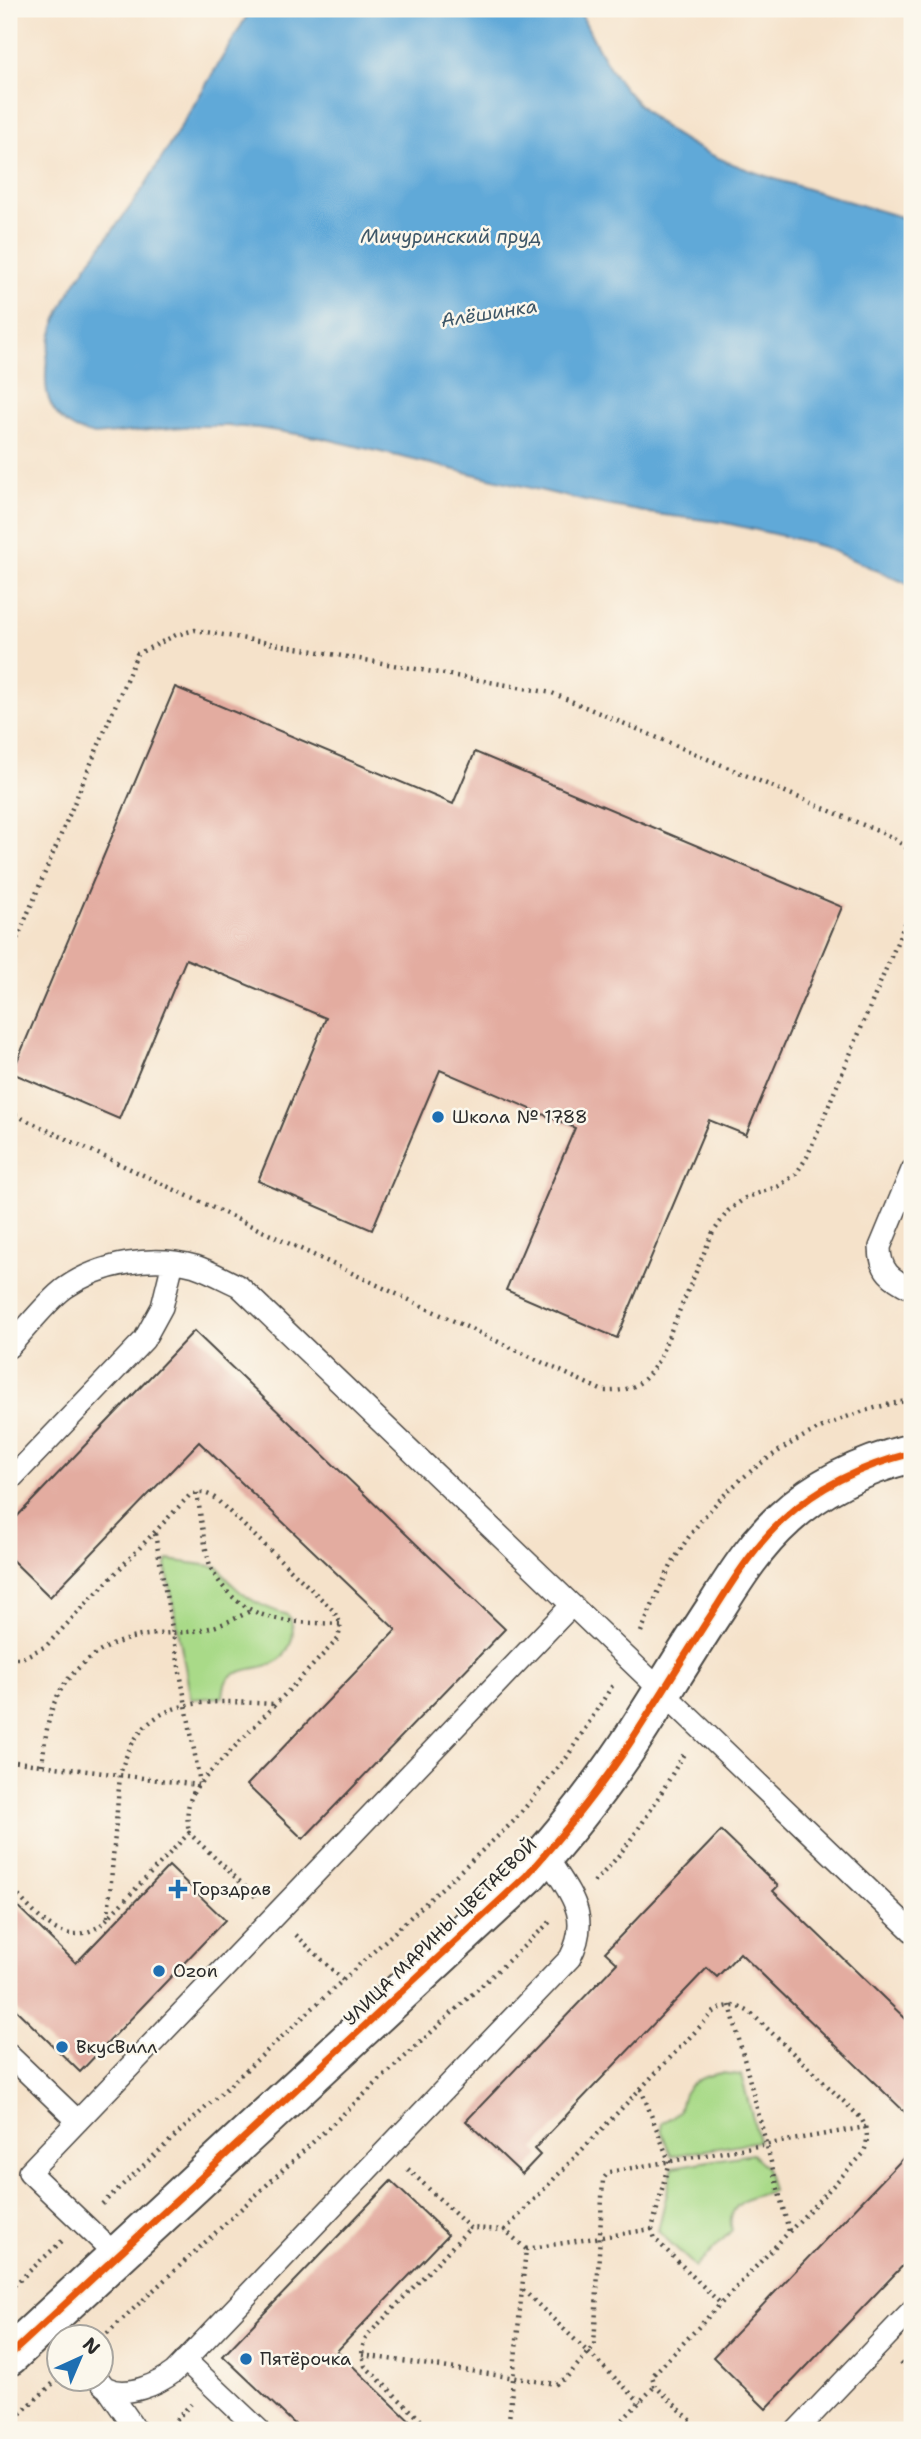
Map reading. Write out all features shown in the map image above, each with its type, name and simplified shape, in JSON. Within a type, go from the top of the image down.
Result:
[{"type":"street","name":"УЛИЦА МАРИНЫ ЦВЕТАЕВОЙ","points":[[59,2324],[117,2256],[526,1876],[615,1766],[661,1690],[751,1553],[785,1517],[835,1481],[888,1459],[912,1453]]},
{"type":"street","name":"УЛИЦА МАРИНЫ ЦВЕТАЕВОЙ","points":[[9,2356],[46,2336]]},
{"type":"lane","points":[[912,1170],[880,1247],[880,1259],[888,1275],[912,1289]]},
{"type":"lane","points":[[9,1347],[64,1289],[101,1269],[134,1261],[173,1262],[213,1273],[239,1286],[912,1931]]},
{"type":"lane","points":[[9,1481],[144,1340],[162,1307],[173,1262]]},
{"type":"lane","points":[[117,2256],[29,2172],[572,1605]]},
{"type":"lane","points":[[116,2387],[128,2390],[152,2386],[174,2372],[570,1958],[581,1928],[579,1914],[545,1854]]},
{"type":"lane","points":[[9,2055],[78,2121]]},
{"type":"lane","points":[[797,2430],[912,2310]]},
{"type":"lane","points":[[186,2360],[259,2430]]},
{"type":"lane","points":[[110,2394],[136,2430]]},
{"type":"path","points":[[9,958],[137,654],[176,635],[195,630],[552,693],[894,838],[909,850],[912,856]]},
{"type":"path","points":[[9,1112],[603,1391],[620,1392],[634,1387],[650,1375],[712,1234],[728,1211],[745,1198],[779,1186],[796,1174],[807,1157],[912,907]]},
{"type":"path","points":[[9,2290],[519,1815],[579,1741],[628,1660],[667,1571],[686,1541],[724,1494],[755,1468],[808,1433],[890,1403],[912,1400]]},
{"type":"path","points":[[197,1493],[209,1562],[213,1572],[235,1601],[250,1611],[279,1621],[341,1624]]},
{"type":"path","points":[[9,1658],[22,1658],[46,1646],[189,1496],[197,1493],[209,1494],[216,1499],[333,1610],[341,1624],[338,1639],[199,1784],[189,1798],[189,1832],[252,1893]]},
{"type":"path","points":[[155,1533],[199,1784]]},
{"type":"path","points":[[42,1765],[51,1710],[63,1686],[79,1665],[110,1645],[139,1636],[210,1628],[250,1611]]},
{"type":"path","points":[[108,1917],[120,1775],[133,1743],[148,1724],[167,1711],[186,1704],[276,1704]]},
{"type":"path","points":[[116,2325],[608,1867],[642,1825],[699,1727]]},
{"type":"path","points":[[9,1761],[199,1784]]},
{"type":"path","points":[[9,1886],[52,1928],[64,1934],[89,1933],[108,1917],[189,1832]]},
{"type":"path","points":[[730,2005],[789,2231]]},
{"type":"path","points":[[505,2230],[714,2012],[730,2005],[740,2006],[751,2013],[861,2118],[866,2127],[868,2143],[863,2154],[654,2371],[652,2379],[655,2386],[701,2430]]},
{"type":"path","points":[[640,2089],[669,2161],[652,2230],[659,2244],[720,2303]]},
{"type":"path","points":[[362,2355],[556,2384],[590,2354],[595,2342],[603,2179],[606,2175],[614,2170],[866,2127]]},
{"type":"path","points":[[414,2175],[470,2228],[505,2230],[526,2249]]},
{"type":"path","points":[[431,2430],[365,2366],[363,2344],[368,2335],[470,2228]]},
{"type":"path","points":[[526,2249],[652,2230]]},
{"type":"path","points":[[508,2430],[526,2249]]},
{"type":"path","points":[[522,2289],[640,2402]]},
{"type":"path","points":[[166,2430],[211,2384]]},
{"type":"path","points":[[613,2430],[655,2386]]},
{"type":"path","points":[[16,2430],[9,2423],[46,2390]]},
{"type":"green space","points":[[168,1560],[219,1567],[240,1592],[267,1608],[288,1615],[293,1632],[286,1652],[273,1664],[231,1676],[226,1683],[223,1697],[191,1699],[166,1565]]},
{"type":"green space","points":[[721,2073],[741,2075],[759,2141],[671,2156],[661,2130],[662,2123],[679,2112],[684,2094],[691,2085],[705,2077]]},
{"type":"green space","points":[[752,2154],[766,2167],[772,2191],[749,2198],[736,2207],[732,2213],[732,2230],[696,2267],[658,2231],[673,2167]]},
{"type":"water","name":"Мичуринский пруд","points":[[251,9],[579,9],[615,76],[631,96],[668,130],[710,154],[756,173],[912,220],[912,586],[824,547],[796,539],[721,522],[655,514],[585,501],[322,438],[227,426],[194,426],[95,435],[75,429],[60,418],[50,402],[46,382],[48,352],[55,325],[66,300],[96,252],[147,182]]},
{"type":"building","points":[[175,687],[453,804],[475,752],[842,907],[746,1135],[709,1120],[617,1338],[506,1290],[575,1128],[440,1070],[372,1230],[258,1181],[326,1018],[186,959],[119,1119],[12,1073]]},
{"type":"building","points":[[194,1331],[505,1629],[303,1839],[247,1785],[396,1630],[199,1442],[50,1597],[9,1557],[9,1525]]},
{"type":"building","points":[[721,1831],[778,1886],[773,1891],[912,2025],[912,2119],[740,1953],[717,1977],[707,1968],[534,2149],[540,2155],[522,2174],[466,2121],[617,1963],[605,1952]]},
{"type":"building","points":[[169,1866],[225,1920],[80,2072],[9,2003],[9,1898],[76,1963]]},
{"type":"building","points":[[912,2149],[912,2256],[766,2409],[713,2357]]},
{"type":"building","points":[[391,2181],[448,2235],[337,2351],[419,2430],[301,2430],[223,2356]]},
{"type":"cycle path","points":[[9,2356],[526,1876],[612,1770],[740,1571],[756,1548],[775,1528],[813,1495],[844,1477],[877,1463],[912,1453]]},
{"type":"place","name":"Школа № 1788","points":[[438,1117]]},
{"type":"place","name":"Горздрав","points":[[178,1889]]},
{"type":"place","name":"Ozon","points":[[159,1971]]},
{"type":"place","name":"ВкусВилл","points":[[62,2047]]},
{"type":"place","name":"Пятёрочка","points":[[246,2359]]},
{"type":"water label","name":"Алёшинка","points":[[489,313]]}]
